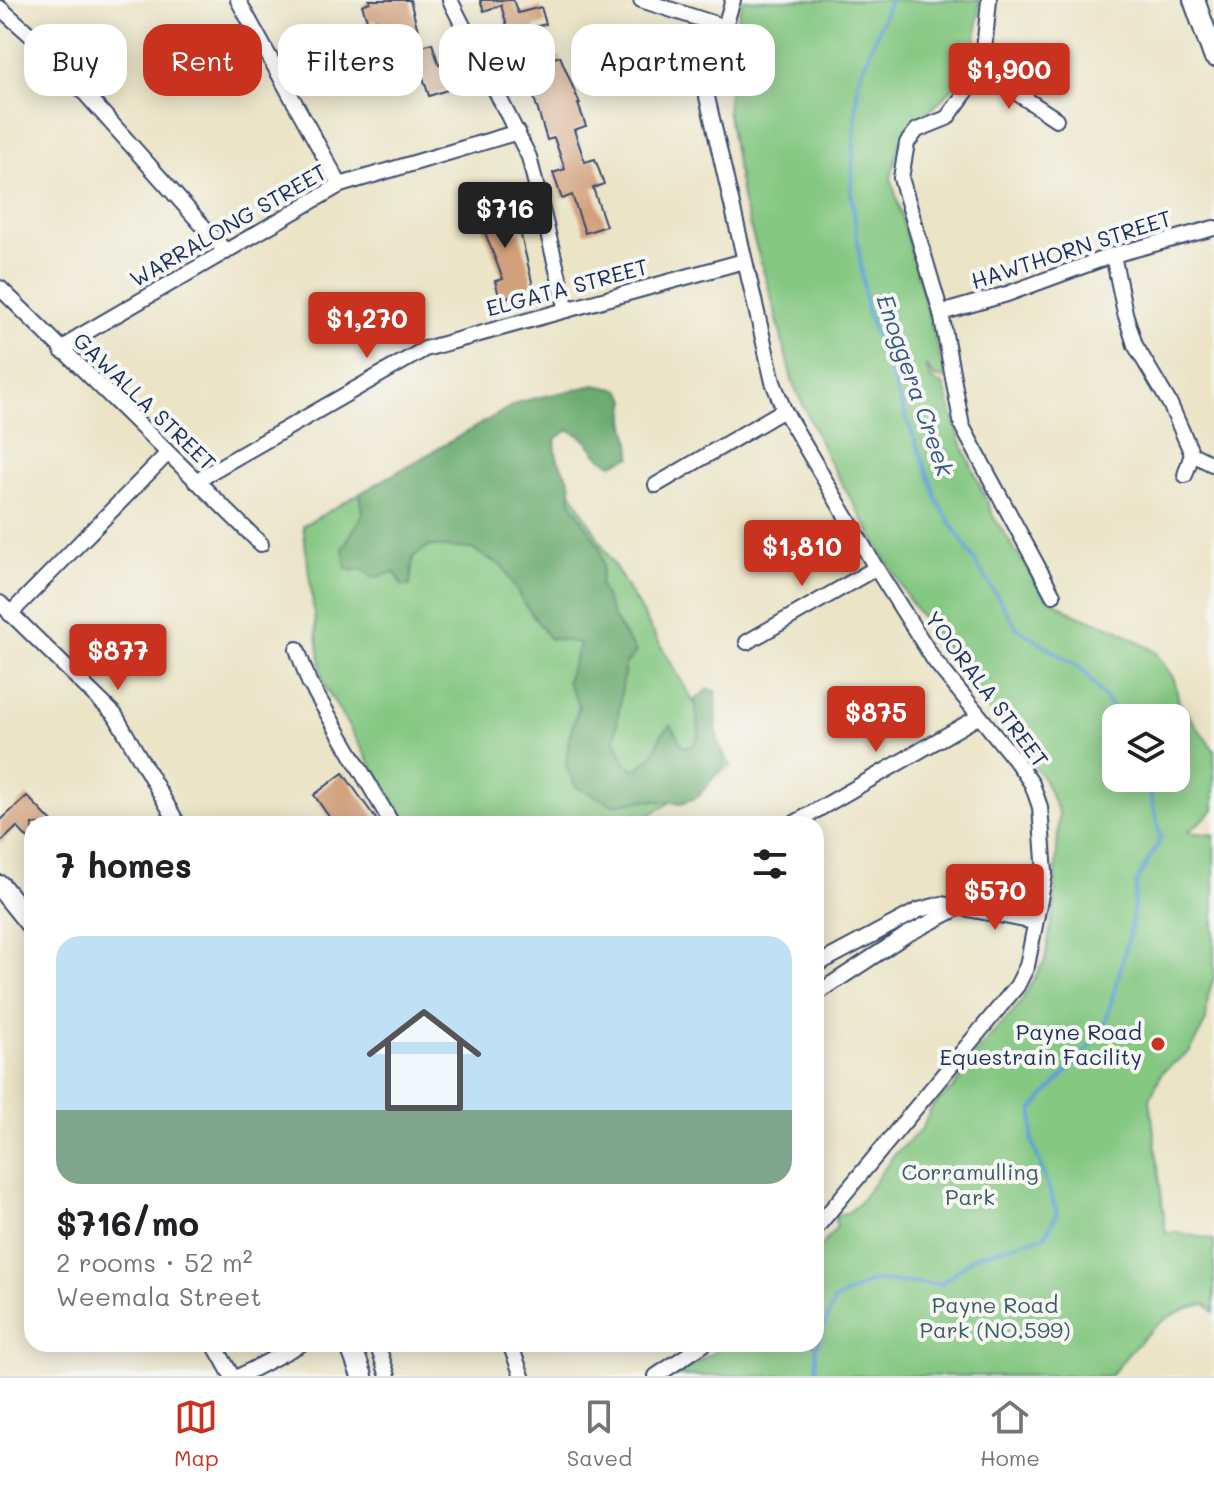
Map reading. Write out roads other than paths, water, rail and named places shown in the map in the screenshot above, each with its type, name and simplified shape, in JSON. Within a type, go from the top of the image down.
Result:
[{"type":"main road","points":[[1194,0],[1214,56]]},
{"type":"main road","points":[[0,886],[24,916]]},
{"type":"main road","points":[[353,1352],[362,1376]]},
{"type":"street","points":[[238,0],[340,185]]},
{"type":"street","points":[[450,0],[529,157],[567,310]]},
{"type":"street","points":[[641,0],[716,24]]},
{"type":"street","name":"YOORALA STREET","points":[[726,24],[733,0]]},
{"type":"street","points":[[989,0],[982,70],[947,118],[917,130],[907,143],[901,178],[941,313],[962,426],[1053,595]]},
{"type":"street","points":[[0,8],[43,46],[226,252]]},
{"type":"street","points":[[982,70],[1056,119]]},
{"type":"street","name":"YOORALA STREET","points":[[707,96],[773,382],[784,410],[935,662],[1016,761],[1032,784],[1040,807],[1045,874],[1027,966],[1017,986],[824,1218]]},
{"type":"street","name":"WARRALONG STREET","points":[[62,351],[78,337],[340,185],[518,132]]},
{"type":"street","name":"HAWTHORN STREET","points":[[941,313],[1007,294],[1113,255],[1214,228]]},
{"type":"street","points":[[1113,255],[1135,345],[1170,404],[1192,454],[1212,464]]},
{"type":"street","name":"ELGATA STREET","points":[[195,481],[425,349],[744,261]]},
{"type":"street","name":"GAWALLA STREET","points":[[0,288],[261,544]]},
{"type":"street","points":[[656,485],[784,410]]},
{"type":"street","points":[[168,453],[5,608],[115,715],[173,816]]},
{"type":"street","points":[[1185,475],[1192,454]]},
{"type":"street","points":[[747,642],[876,568]]},
{"type":"street","points":[[297,649],[309,682],[386,816]]},
{"type":"street","points":[[807,816],[978,717]]},
{"type":"street","points":[[824,961],[919,910],[942,904],[1035,922]]},
{"type":"street","points":[[824,989],[906,935],[962,906]]},
{"type":"street","points":[[218,1352],[232,1376]]},
{"type":"street","points":[[240,1376],[286,1352]]},
{"type":"street","points":[[380,1352],[388,1376]]},
{"type":"street","points":[[513,1352],[522,1376]]},
{"type":"street","points":[[656,1376],[692,1352]]},
{"type":"waterway","name":"Enoggera Creek","points":[[890,0],[858,81],[851,190],[867,312],[939,504],[1017,628],[1083,670],[1109,704]]},
{"type":"waterway","name":"Enoggera Creek","points":[[824,1327],[834,1301],[872,1281],[941,1284],[975,1256],[1045,1236],[1057,1213],[1032,1140],[1033,1109],[1103,1032],[1130,933],[1137,881],[1161,838],[1150,792]]},
{"type":"waterway","name":"Enoggera Creek","points":[[816,1352],[816,1376]]},
{"type":"place","name":"Payne Road Equestrain Facility","points":[[1158,1044]]},
{"type":"park label","name":"Corramulling Park","points":[[970,1184]]},
{"type":"park label","name":"Payne Road Park (NO.599)","points":[[995,1316]]}]
